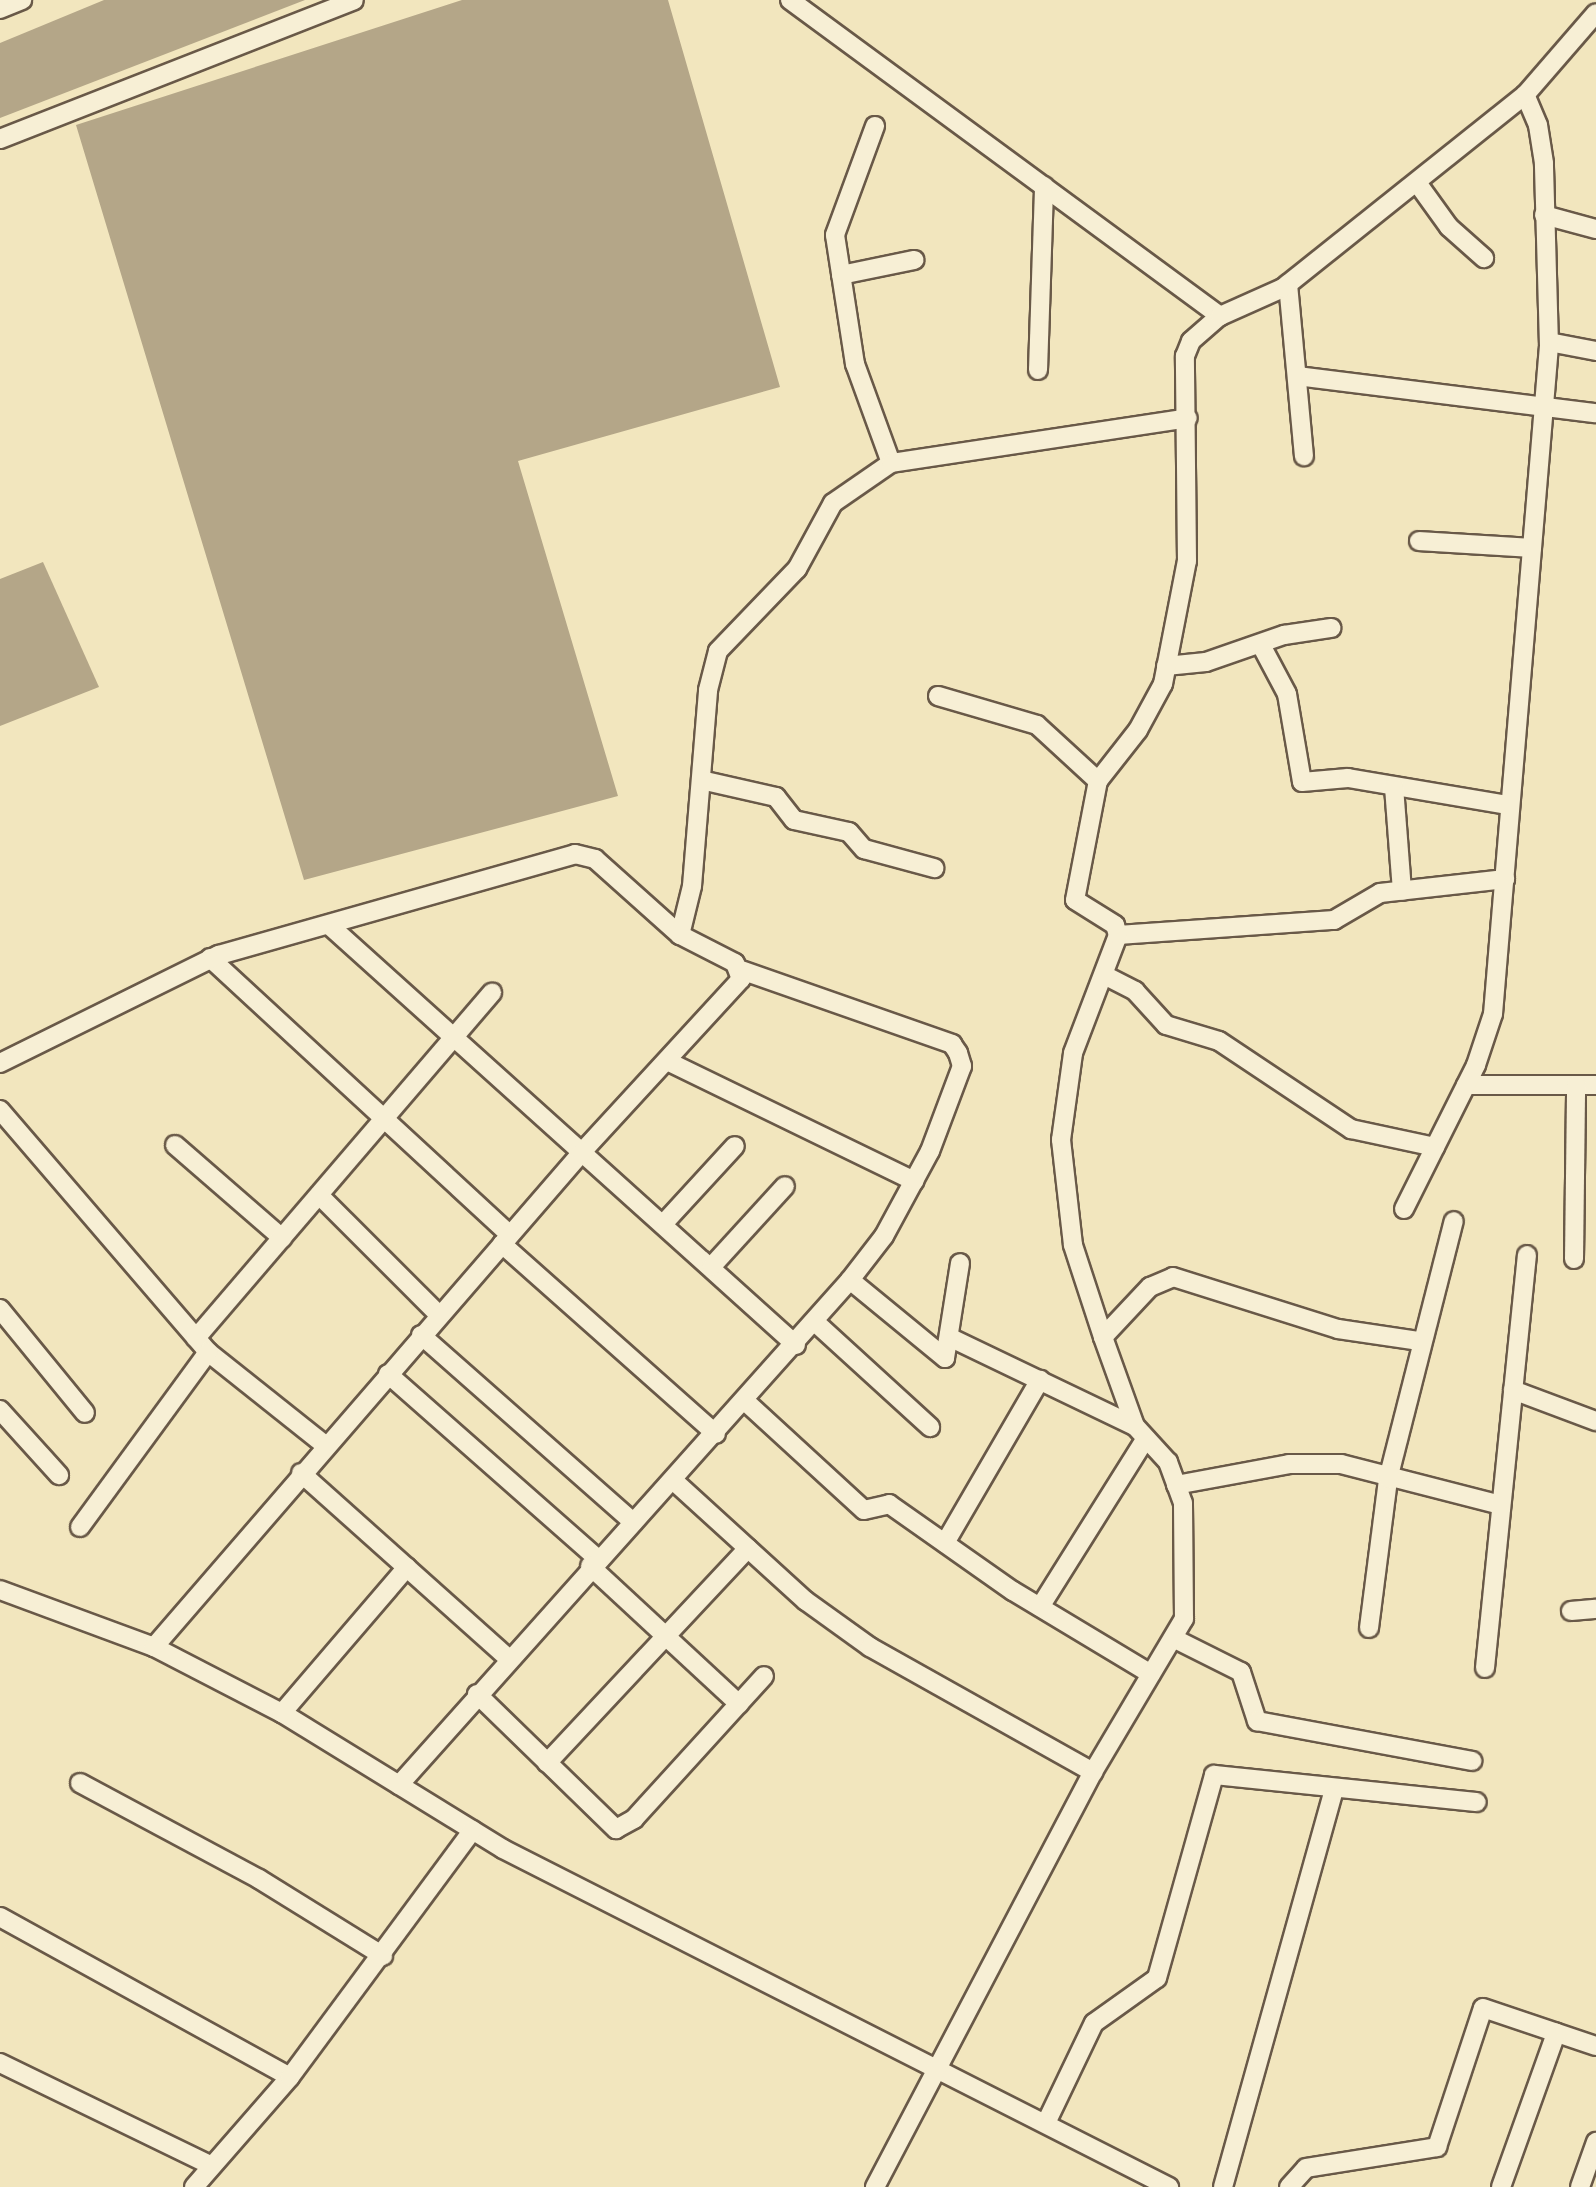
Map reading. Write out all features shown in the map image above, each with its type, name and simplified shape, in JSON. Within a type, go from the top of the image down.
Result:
[{"type":"street","points":[[0,139],[354,0]]},
{"type":"street","points":[[790,0],[1220,316]]},
{"type":"street","points":[[1140,1432],[1073,1245],[1061,1140],[1074,1053],[1106,976],[1118,935],[1115,925],[1075,900],[1098,781],[1138,730],[1166,666],[1188,560],[1185,356],[1191,341],[1220,316],[1288,284],[1525,95],[1596,13]]},
{"type":"street","points":[[1404,1209],[1466,1085],[1493,1014],[1507,805],[1549,342],[1538,125],[1525,95]]},
{"type":"street","points":[[875,126],[836,234],[855,364],[891,463]]},
{"type":"street","points":[[1418,184],[1448,227],[1484,258]]},
{"type":"street","points":[[1038,370],[1044,186]]},
{"type":"street","points":[[1544,215],[1596,229]]},
{"type":"street","points":[[840,275],[914,260]]},
{"type":"street","points":[[1288,284],[1304,456]]},
{"type":"street","points":[[1549,342],[1596,351]]},
{"type":"street","points":[[1296,376],[1545,402],[1596,413]]},
{"type":"street","points":[[680,935],[692,886],[718,651],[797,569],[834,503],[891,463],[1188,418]]},
{"type":"street","points":[[1419,540],[1532,548]]},
{"type":"street","points":[[1166,666],[1206,662],[1262,646],[1284,635],[1331,628]]},
{"type":"street","points":[[1262,646],[1287,694],[1302,782],[1348,778],[1507,805]]},
{"type":"street","points":[[938,696],[1037,725],[1098,781]]},
{"type":"street","points":[[701,780],[776,796],[794,820],[849,832],[864,849],[934,868]]},
{"type":"street","points":[[1394,788],[1402,891]]},
{"type":"street","points":[[0,1063],[210,958],[575,854],[596,859],[680,935],[741,970],[952,1044],[962,1066],[914,1181],[884,1236],[796,1345],[674,1481],[593,1562],[398,1785]]},
{"type":"street","points":[[1118,935],[1334,920],[1370,897],[1504,880]]},
{"type":"street","points":[[329,925],[452,1040],[664,1222],[796,1345]]},
{"type":"street","points":[[210,958],[716,1434]]},
{"type":"street","points":[[154,1647],[505,1239],[741,979],[741,970]]},
{"type":"street","points":[[1106,976],[1135,991],[1166,1024],[1219,1041],[1351,1129],[1434,1147]]},
{"type":"street","points":[[80,1526],[202,1345],[282,1238],[492,993]]},
{"type":"street","points":[[666,1061],[914,1181]]},
{"type":"street","points":[[1466,1085],[1596,1085]]},
{"type":"street","points":[[1574,1259],[1576,1085]]},
{"type":"street","points":[[0,1110],[202,1345],[325,1445]]},
{"type":"street","points":[[176,1145],[282,1238]]},
{"type":"street","points":[[664,1222],[736,1146]]},
{"type":"street","points":[[712,1266],[785,1186]]},
{"type":"street","points":[[319,1195],[439,1315]]},
{"type":"street","points":[[1368,1628],[1388,1478],[1418,1342],[1454,1221]]},
{"type":"street","points":[[1485,1668],[1527,1255]]},
{"type":"street","points":[[850,1280],[945,1358],[960,1263]]},
{"type":"street","points":[[1103,1337],[1150,1287],[1174,1278],[1338,1329],[1418,1342]]},
{"type":"street","points":[[0,1309],[85,1412]]},
{"type":"street","points":[[815,1322],[930,1426]]},
{"type":"street","points":[[421,1335],[633,1522]]},
{"type":"street","points":[[875,2187],[1093,1772],[1184,1619],[1188,1566],[1176,1485],[1168,1462],[1140,1432],[949,1337]]},
{"type":"street","points":[[388,1374],[593,1562],[739,1704]]},
{"type":"street","points":[[945,1543],[1040,1380]]},
{"type":"street","points":[[1512,1390],[1596,1421]]},
{"type":"street","points":[[745,1401],[864,1510],[888,1504],[1040,1607],[1151,1674]]},
{"type":"street","points":[[0,1410],[59,1475]]},
{"type":"street","points":[[1040,1607],[1140,1432]]},
{"type":"street","points":[[1176,1485],[1289,1464],[1341,1464],[1500,1506]]},
{"type":"street","points":[[300,1473],[508,1658]]},
{"type":"street","points":[[674,1481],[748,1548],[870,1647],[1093,1772]]},
{"type":"street","points":[[547,1763],[748,1548]]},
{"type":"street","points":[[282,1713],[407,1568]]},
{"type":"street","points":[[0,1573],[7,1592],[154,1647],[282,1713],[473,1830],[1169,2187]]},
{"type":"street","points":[[1571,1612],[1596,1609]]},
{"type":"street","points":[[1173,1638],[1241,1672],[1257,1721],[1472,1761]]},
{"type":"street","points":[[477,1694],[608,1824],[624,1827],[764,1676]]},
{"type":"street","points":[[1046,2123],[1094,2023],[1157,1978],[1214,1774],[1334,1792],[1477,1802]]},
{"type":"street","points":[[80,1783],[258,1878],[383,1956]]},
{"type":"street","points":[[1223,2187],[1334,1792]]},
{"type":"street","points":[[194,2187],[290,2077],[473,1830]]},
{"type":"street","points":[[0,1918],[290,2077]]},
{"type":"street","points":[[1290,2187],[1306,2168],[1437,2148],[1484,2008],[1596,2046]]},
{"type":"street","points":[[1501,2187],[1556,2033]]},
{"type":"street","points":[[0,2063],[210,2165]]},
{"type":"street","points":[[1580,2187],[1596,2142]]},
{"type":"shaded area","points":[[104,0],[305,0],[0,118],[0,43]]},
{"type":"shaded area","points":[[462,0],[668,0],[780,387],[518,461],[618,796],[304,880],[76,125]]},
{"type":"shaded area","points":[[43,562],[99,687],[0,726],[0,579]]}]
